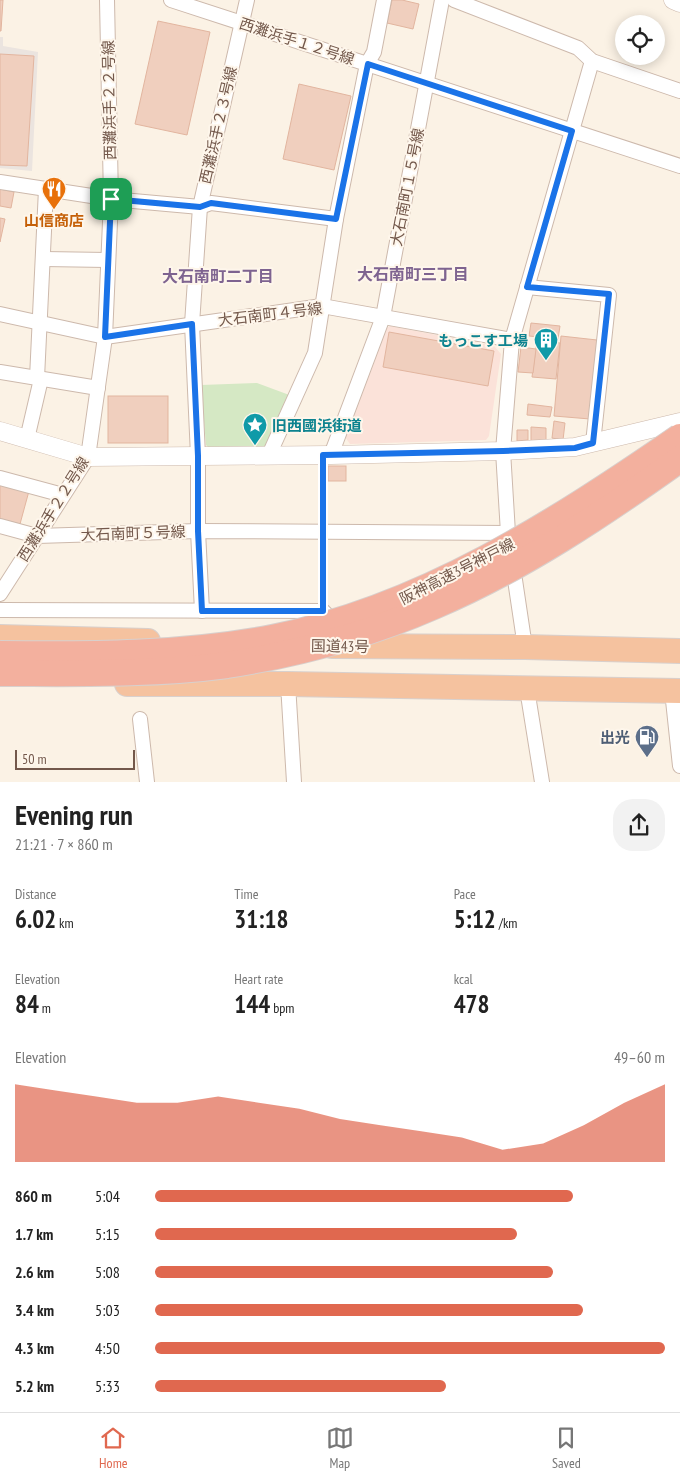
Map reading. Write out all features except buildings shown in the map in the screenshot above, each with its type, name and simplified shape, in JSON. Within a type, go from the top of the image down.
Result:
[{"type":"highway","name":"阪神高速3号神戸線","points":[[0,654],[90,655],[216,646],[272,638],[360,614],[426,589],[523,537],[627,474],[680,437]]},
{"type":"highway","name":"阪神高速3号神戸線","points":[[0,673],[97,674],[226,665],[278,656],[366,632],[434,606],[471,589],[527,558],[614,504],[680,459]]},
{"type":"highway","name":"国道43号","points":[[0,637],[359,646],[525,647],[680,651]]},
{"type":"highway","points":[[0,683],[288,684],[676,691]]},
{"type":"street","name":"西灘浜手２２号線","points":[[0,594],[88,457],[105,337],[111,199],[108,0]]},
{"type":"street","name":"西灘浜手１２号線","points":[[171,0],[680,166]]},
{"type":"street","name":"西灘浜手２３号線","points":[[202,611],[192,324],[200,207],[247,0]]},
{"type":"street","points":[[269,455],[315,353],[336,219],[368,64],[374,52],[384,0]]},
{"type":"street","name":"大石南町１５号線","points":[[327,455],[383,317],[442,0]]},
{"type":"street","points":[[454,0],[578,48],[592,61],[680,92]]},
{"type":"street","points":[[673,0],[680,3]]},
{"type":"street","points":[[525,647],[508,533],[503,451],[512,340],[592,61]]},
{"type":"street","points":[[0,182],[111,199],[200,207],[211,203],[336,219]]},
{"type":"street","points":[[27,439],[39,378],[46,189]]},
{"type":"street","points":[[44,258],[107,260]]},
{"type":"street","points":[[527,287],[609,294],[593,443]]},
{"type":"street","name":"大石南町４号線","points":[[0,314],[105,337],[322,306],[512,340]]},
{"type":"street","points":[[0,372],[98,388]]},
{"type":"street","points":[[0,432],[88,457],[327,455],[575,448],[680,422]]},
{"type":"street","points":[[0,478],[63,495]]},
{"type":"street","name":"大石南町５号線","points":[[0,526],[37,536],[198,531],[508,533]]},
{"type":"street","points":[[0,610],[323,611],[359,646]]},
{"type":"street","points":[[288,684],[294,782]]},
{"type":"street","points":[[527,689],[542,782]]},
{"type":"street","points":[[676,691],[680,766]]},
{"type":"street","points":[[140,719],[147,782]]},
{"type":"lane","points":[[323,611],[322,531],[327,455]]},
{"type":"shaded area","points":[[0,37],[3,37],[3,46],[38,52],[32,171],[0,168]]},
{"type":"shaded area","points":[[390,326],[494,346],[501,354],[489,436],[486,440],[350,444],[343,434],[384,330]]},
{"type":"green space","points":[[257,383],[292,396],[266,449],[211,450],[206,445],[201,385]]},
{"type":"place","name":"山信商店","points":[[54,210]]},
{"type":"place","name":"もっこす工場","points":[[546,361]]},
{"type":"place","name":"旧西國浜街道","points":[[255,446]]},
{"type":"place","name":"出光","points":[[647,758]]},
{"type":"district","name":"大石南町三丁目","points":[[413,274]]},
{"type":"district","name":"大石南町二丁目","points":[[218,276]]},
{"type":"route","points":[[368,64],[572,131],[527,287],[609,294],[593,443],[575,448],[323,455],[323,611],[202,611],[192,324],[105,337],[111,199],[200,207],[211,203],[336,219],[368,64]]}]
